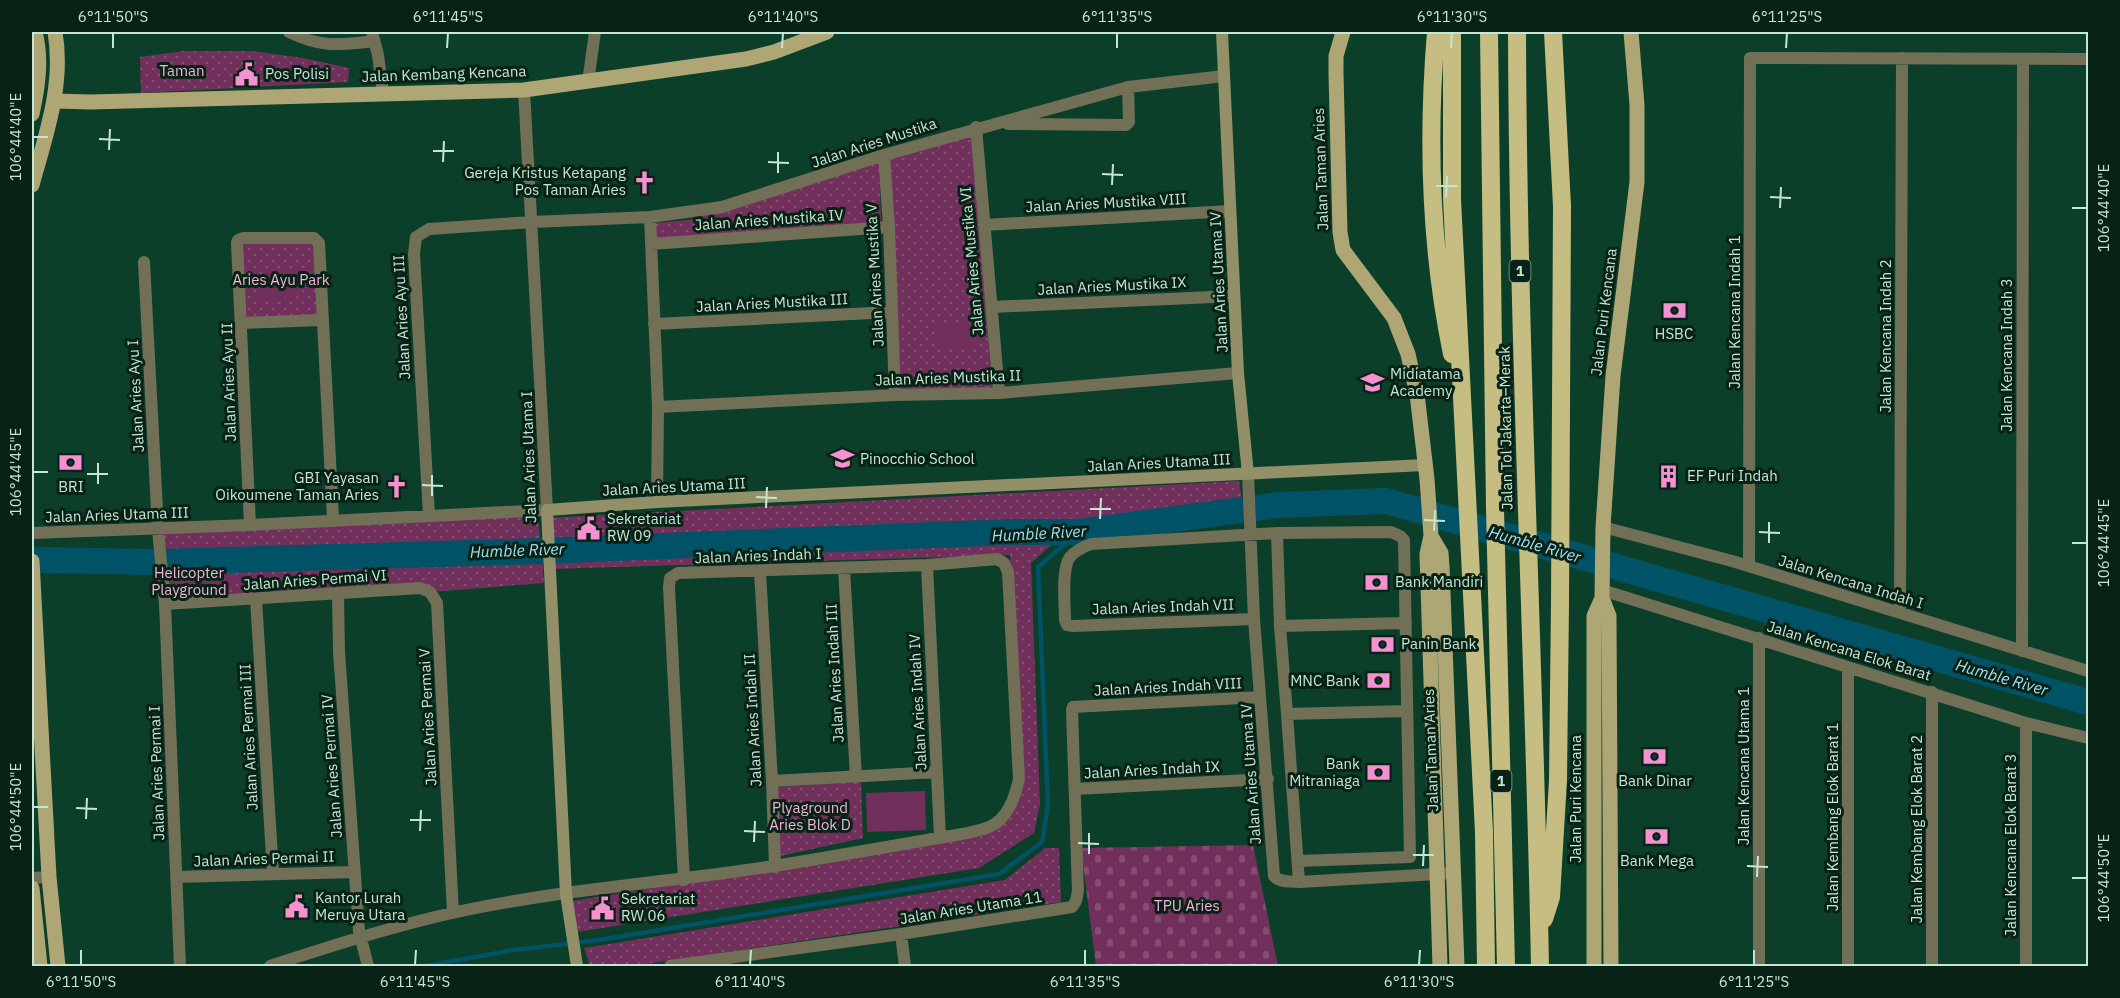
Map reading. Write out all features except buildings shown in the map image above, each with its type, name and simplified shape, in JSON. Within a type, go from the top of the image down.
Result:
[{"type":"highway","points":[[1436,32],[1431,110],[1432,214],[1443,312],[1463,412]]},
{"type":"highway","points":[[1452,32],[1452,200],[1484,832],[1486,966]]},
{"type":"highway","name":"Jalan Tol Jakarta–Merak","points":[[1489,32],[1495,509],[1506,966]]},
{"type":"highway","name":"Jalan Tol Jakarta–Merak","points":[[1517,32],[1517,144],[1540,966]]},
{"type":"highway","points":[[1539,936],[1551,897],[1558,780],[1562,206],[1553,32]]},
{"type":"main road","points":[[32,114],[38,89],[38,57],[34,32]]},
{"type":"main road","points":[[32,185],[55,100],[59,67],[55,32]]},
{"type":"main road","name":"Jalan Kembang Kencana","points":[[55,100],[91,102],[524,90],[746,59],[774,52],[827,32]]},
{"type":"main road","name":"Jalan Taman Aries","points":[[1343,32],[1336,56],[1341,241],[1343,250],[1394,318],[1408,354],[1417,394],[1426,472],[1430,531],[1427,555],[1440,966]]},
{"type":"main road","name":"Jalan Puri Kencana","points":[[1594,966],[1594,616],[1602,590],[1603,533],[1613,376],[1637,182],[1637,105],[1631,32]]},
{"type":"main road","name":"Jalan Taman Aries","points":[[1430,531],[1441,553],[1442,566],[1457,966]]},
{"type":"main road","points":[[32,569],[49,877],[58,966]]},
{"type":"main road","name":"Jalan Puri Kencana","points":[[1602,590],[1610,616],[1611,966]]},
{"type":"main road","points":[[32,888],[34,935],[40,966]]},
{"type":"street","points":[[289,32],[302,38],[336,45],[373,36],[383,94]]},
{"type":"street","points":[[588,82],[595,32]]},
{"type":"street","name":"Jalan Aries Utama IV","points":[[1222,32],[1238,373],[1248,478],[1254,619],[1268,779],[1273,869],[1277,879],[1299,882]]},
{"type":"street","name":"Jalan Kencana Indah 1","points":[[1749,566],[1750,58],[1902,58]]},
{"type":"street","points":[[1902,58],[2088,59]]},
{"type":"street","name":"Jalan Kencana Indah 2","points":[[1900,613],[1902,58]]},
{"type":"street","name":"Jalan Kencana Indah 3","points":[[2022,651],[2023,58]]},
{"type":"street","name":"Jalan Aries Mustika","points":[[532,222],[650,217],[738,203],[884,154],[1128,87],[1224,76]]},
{"type":"street","points":[[992,124],[1126,125],[1130,122],[1128,87]]},
{"type":"street","name":"Jalan Aries Utama I","points":[[524,90],[566,894],[576,962]]},
{"type":"street","name":"Jalan Aries Mustika VI","points":[[976,127],[999,393]]},
{"type":"street","name":"Jalan Aries Mustika V","points":[[884,154],[895,395]]},
{"type":"street","name":"Jalan Aries Mustika VIII","points":[[984,225],[1230,211]]},
{"type":"street","points":[[650,217],[658,407],[657,502]]},
{"type":"street","name":"Jalan Aries Ayu III","points":[[429,515],[414,254],[416,237],[429,229],[532,222]]},
{"type":"street","name":"Jalan Aries Mustika IV","points":[[651,244],[889,227]]},
{"type":"street","name":"Jalan Aries Ayu II","points":[[250,525],[237,247],[240,239],[317,239],[320,246],[323,320]]},
{"type":"street","name":"Jalan Aries Ayu I","points":[[144,262],[159,543]]},
{"type":"street","name":"Jalan Aries Mustika IX","points":[[992,307],[1234,296]]},
{"type":"street","name":"Jalan Aries Mustika III","points":[[654,324],[892,312]]},
{"type":"street","points":[[242,323],[323,320],[333,519]]},
{"type":"street","name":"Jalan Aries Mustika II","points":[[658,407],[895,395],[999,393],[1238,373]]},
{"type":"street","name":"Jalan Aries Utama III","points":[[32,533],[250,525],[657,502],[1426,472]]},
{"type":"street","points":[[1250,528],[1277,533],[1391,532],[1404,540],[1411,875]]},
{"type":"street","name":"Jalan Aries Indah VII","points":[[1250,528],[1091,544],[1076,551],[1068,559],[1066,569],[1065,620],[1067,625],[1073,626],[1254,619]]},
{"type":"street","points":[[1277,533],[1280,626],[1299,882],[1454,873]]},
{"type":"street","name":"Jalan Kencana Indah I","points":[[1603,533],[1749,566],[2088,671]]},
{"type":"street","name":"Jalan Aries Permai I","points":[[159,543],[165,604],[180,966]]},
{"type":"street","name":"Jalan Aries Indah I","points":[[684,880],[669,588],[670,578],[678,573],[844,568],[997,558],[1004,563],[1008,572],[1019,779],[1015,798],[1006,813],[990,826],[940,837]]},
{"type":"street","name":"Jalan Aries Indah IV","points":[[927,564],[940,837]]},
{"type":"street","name":"Jalan Aries Indah III","points":[[844,568],[856,777]]},
{"type":"street","name":"Jalan Aries Indah II","points":[[760,571],[775,867]]},
{"type":"street","name":"Jalan Aries Permai VI","points":[[165,604],[420,588],[430,592]]},
{"type":"street","name":"Jalan Kencana Elok Barat","points":[[1602,590],[2026,723],[2088,738]]},
{"type":"street","name":"Jalan Aries Permai V","points":[[430,592],[436,603],[453,913]]},
{"type":"street","name":"Jalan Aries Permai IV","points":[[338,593],[339,652],[354,872],[362,940],[368,966]]},
{"type":"street","name":"Jalan Aries Permai III","points":[[256,599],[273,873]]},
{"type":"street","points":[[1280,626],[1406,623]]},
{"type":"street","name":"Jalan Kencana Utama 1","points":[[1759,638],[1759,966]]},
{"type":"street","name":"Jalan Kembang Elok Barat 1","points":[[1848,668],[1848,966]]},
{"type":"street","name":"Jalan Kembang Elok Barat 2","points":[[1932,692],[1932,966]]},
{"type":"street","name":"Jalan Aries Indah VIII","points":[[1077,706],[1260,697]]},
{"type":"street","name":"Jalan Aries Utama 11","points":[[670,966],[692,965],[1072,907],[1078,891],[1072,710],[1077,706]]},
{"type":"street","points":[[1287,714],[1407,711]]},
{"type":"street","name":"Jalan Kencana Elok Barat 3","points":[[2026,723],[2026,966]]},
{"type":"street","points":[[772,782],[937,772]]},
{"type":"street","name":"Jalan Aries Indah IX","points":[[1075,789],[1268,779]]},
{"type":"street","points":[[270,966],[453,913],[566,894],[775,867],[940,837]]},
{"type":"street","points":[[1298,861],[1410,857]]},
{"type":"street","name":"Jalan Aries Permai II","points":[[176,877],[354,872]]},
{"type":"street","points":[[32,878],[49,877]]},
{"type":"street","points":[[33,908],[51,906]]},
{"type":"street","points":[[901,934],[905,966]]},
{"type":"green space","name":"Taman","points":[[183,51],[252,51],[303,58],[349,68],[348,82],[141,93],[140,57]]},
{"type":"green space","points":[[972,131],[992,387],[901,392],[890,156]]},
{"type":"green space","points":[[879,160],[881,227],[654,243],[653,223],[689,220]]},
{"type":"green space","name":"Aries Ayu Park","points":[[241,241],[317,242],[322,318],[243,321]]},
{"type":"green space","points":[[302,271],[303,296],[259,299],[257,274]]},
{"type":"green space","points":[[975,323],[976,347],[935,348],[934,325]]},
{"type":"green space","points":[[1239,481],[1243,505],[1075,527],[547,546],[548,518]]},
{"type":"green space","name":"Helicopter Playground","points":[[538,514],[544,583],[430,592],[165,604],[158,529]]},
{"type":"green space","points":[[1059,538],[1031,563],[1040,804],[1034,833],[979,868],[577,932],[572,901],[982,836],[1011,810],[1022,772],[1010,555],[551,569],[549,557]]},
{"type":"green space","points":[[233,569],[234,589],[199,590],[198,570]]},
{"type":"green space","name":"Plyaground Aries Blok D","points":[[861,782],[863,838],[780,856],[777,787]]},
{"type":"green space","points":[[925,791],[926,830],[867,832],[866,793]]},
{"type":"green space","name":"TPU Aries","points":[[1253,845],[1278,966],[1096,966],[1081,848]]},
{"type":"green space","points":[[1045,848],[1059,848],[1061,902],[633,966],[590,966],[584,948],[1005,880]]},
{"type":"waterway","name":"Humble River","points":[[32,560],[157,562],[541,551],[1010,532],[1079,532],[1278,505],[1386,501],[2088,702]]},
{"type":"waterway","points":[[425,966],[514,950],[599,940],[999,874],[1042,842],[1048,806],[1038,567],[1079,532]]},
{"type":"place","name":"Pos Polisi","points":[[247,74]]},
{"type":"place","name":"Gereja Kristus Ketapang Pos Taman Aries","points":[[644,182]]},
{"type":"place","name":"HSBC","points":[[1674,310]]},
{"type":"place","name":"Midiatama Academy","points":[[1372,383]]},
{"type":"place","name":"Pinocchio School","points":[[842,459]]},
{"type":"place","name":"BRI","points":[[71,463]]},
{"type":"place","name":"EF Puri Indah","points":[[1669,476]]},
{"type":"place","name":"GBI Yayasan Oikoumene Taman Aries","points":[[397,487]]},
{"type":"place","name":"Sekretariat RW 09","points":[[589,528]]},
{"type":"place","name":"Bank Mandiri","points":[[1377,582]]},
{"type":"place","name":"Panin Bank","points":[[1383,644]]},
{"type":"place","name":"MNC Bank","points":[[1378,681]]},
{"type":"place","name":"Bank Dinar","points":[[1655,757]]},
{"type":"place","name":"Bank Mitraniaga","points":[[1378,773]]},
{"type":"place","name":"Bank Mega","points":[[1657,837]]},
{"type":"place","name":"Kantor Lurah Meruya Utara","points":[[297,907]]},
{"type":"place","name":"Sekretariat RW 06","points":[[603,908]]}]
